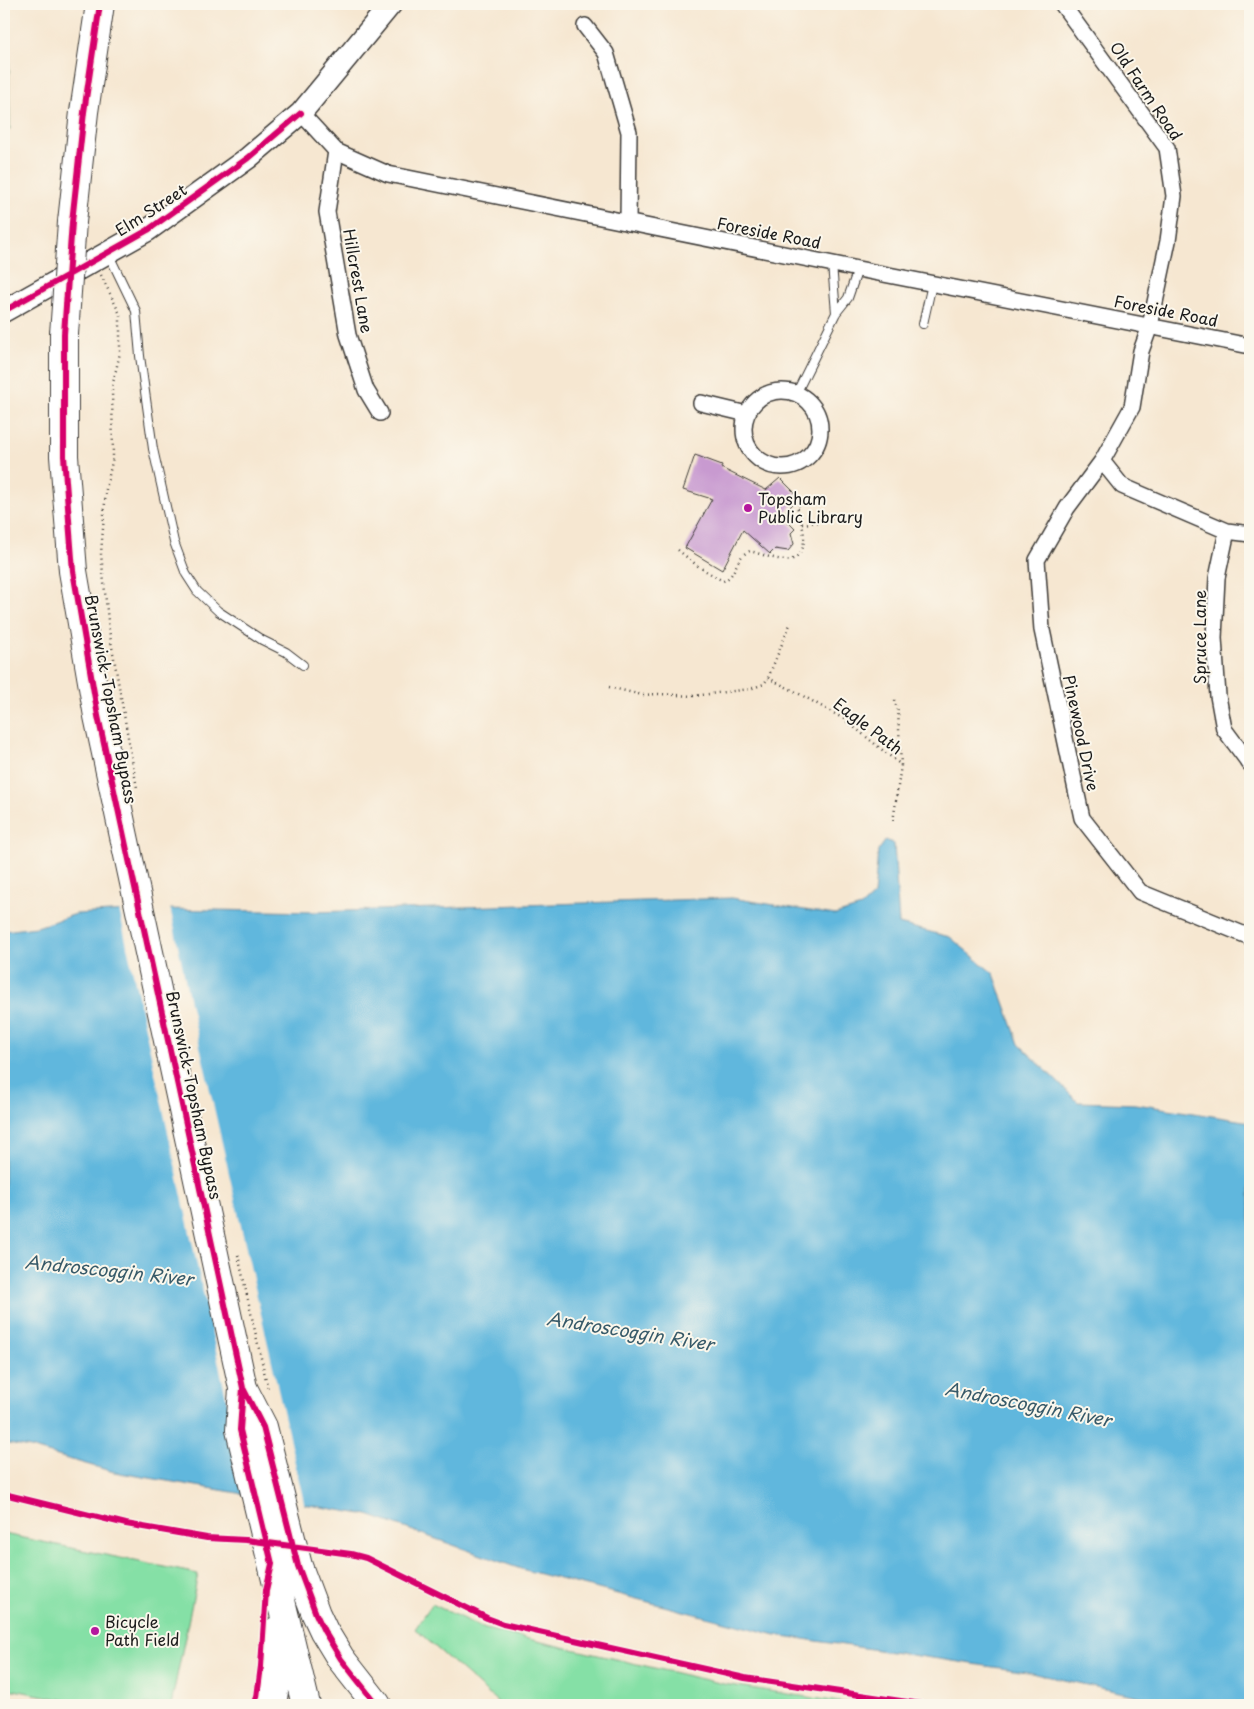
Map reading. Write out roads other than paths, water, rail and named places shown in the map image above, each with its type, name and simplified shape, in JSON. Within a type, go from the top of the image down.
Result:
[{"type":"highway","name":"Brunswick-Topsham Bypass","points":[[100,4],[84,112],[72,222],[64,334],[64,456],[73,571],[98,716],[243,1388],[240,1430],[285,1565]]},
{"type":"highway","points":[[272,1705],[278,1659],[277,1617],[285,1565]]},
{"type":"highway","points":[[285,1565],[306,1705]]},
{"type":"highway","points":[[285,1565],[295,1587],[304,1616],[324,1661],[353,1705]]},
{"type":"highway","points":[[285,1565],[316,1614],[328,1639],[351,1673],[377,1705]]},
{"type":"main road","name":"Elm Street","points":[[4,311],[148,230],[248,158],[301,113],[391,4]]},
{"type":"street","name":"Old Farm Road","points":[[1062,4],[1167,148],[1174,196],[1168,241],[1150,326]]},
{"type":"street","points":[[585,26],[606,53],[629,132],[628,222]]},
{"type":"street","name":"Foreside Road","points":[[301,113],[336,151],[388,174],[1250,346]]},
{"type":"street","name":"Hillcrest Lane","points":[[336,151],[327,212],[348,335],[366,390],[380,413]]},
{"type":"street","name":"Pinewood Drive","points":[[1150,326],[1141,351],[1132,407],[1102,461],[1067,508],[1037,560],[1042,630],[1082,818],[1140,892],[1250,937]]},
{"type":"street","points":[[785,391],[796,394],[814,408],[819,419],[818,442],[804,460],[793,465],[781,467],[769,464],[758,458],[750,449],[745,438],[744,426],[747,414],[763,396],[773,392],[785,391]]},
{"type":"street","points":[[701,403],[747,414]]},
{"type":"street","points":[[1102,461],[1122,486],[1227,531],[1250,534]]},
{"type":"street","name":"Spruce Lane","points":[[1227,531],[1217,578],[1214,638],[1218,696],[1224,729],[1250,764]]},
{"type":"lane","points":[[101,257],[136,311],[140,356],[153,449],[174,542],[186,574],[197,591],[218,611],[262,640],[286,652],[303,665]]},
{"type":"lane","points":[[832,264],[836,313]]},
{"type":"lane","points":[[796,394],[836,313],[848,298],[858,269]]},
{"type":"lane","points":[[923,324],[932,284]]},
{"type":"water","name":"Androscoggin River","points":[[886,840],[894,844],[899,924],[950,937],[994,974],[1019,1044],[1078,1102],[1136,1104],[1250,1122],[1250,1705],[1179,1705],[1027,1672],[776,1635],[521,1569],[368,1515],[114,1472],[30,1448],[4,1443],[4,931],[37,927],[76,914],[163,909],[315,912],[732,898],[835,915],[861,907],[874,895],[878,851]]},
{"type":"place","name":"Topsham Public Library","points":[[748,508]]},
{"type":"place","name":"Bicycle Path Field","points":[[95,1631]]}]
